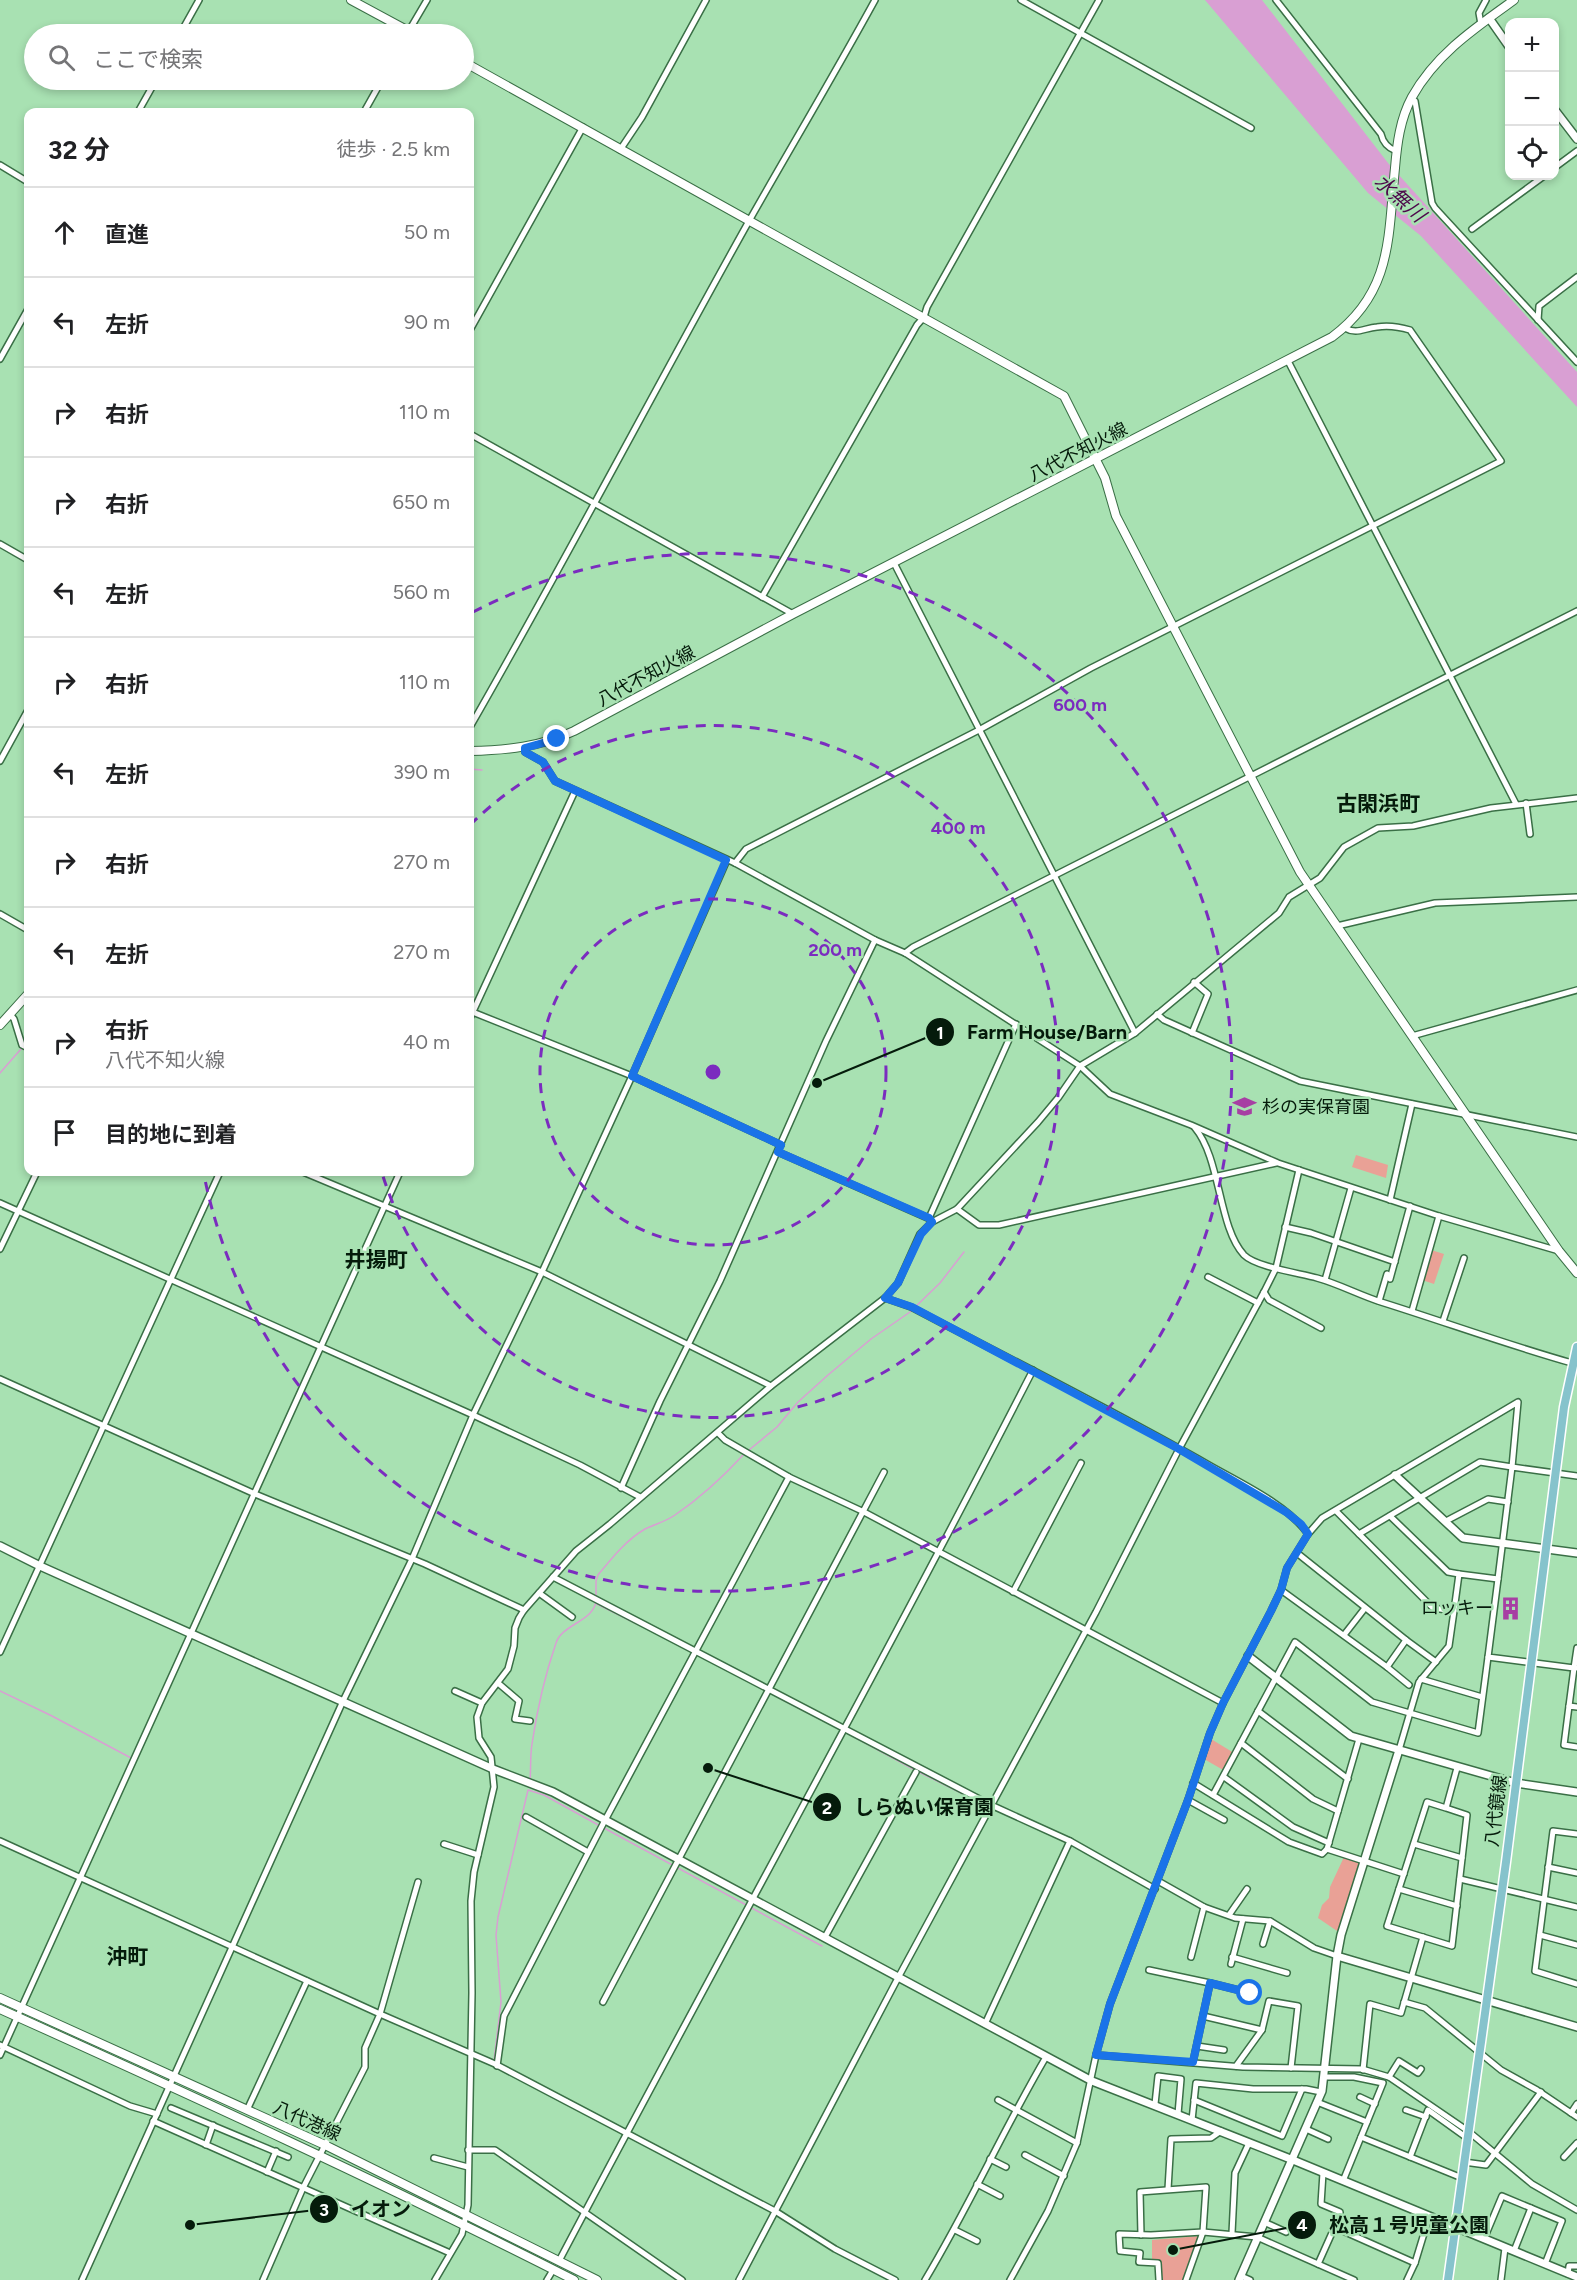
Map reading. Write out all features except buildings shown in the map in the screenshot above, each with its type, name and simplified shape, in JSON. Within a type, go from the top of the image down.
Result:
[{"type":"main road","points":[[351,0],[394,24]]},
{"type":"main road","name":"八代不知火線","points":[[474,751],[525,748],[557,739],[574,731],[793,614],[1288,361],[1345,328],[1369,301],[1384,265],[1396,154],[1402,122],[1411,99],[1443,55],[1514,0]]},
{"type":"main road","points":[[474,67],[1064,396],[1105,478],[1116,516],[1300,872],[1559,1251],[1577,1273]]},
{"type":"main road","points":[[0,1025],[24,998]]},
{"type":"main road","name":"八代鏡線","points":[[1448,2280],[1502,1890],[1555,1472],[1577,1347]]},
{"type":"main road","name":"八代港線","points":[[0,1998],[325,2145],[597,2280]]},
{"type":"main road","name":"八代港線","points":[[0,2009],[320,2155],[465,2224],[574,2280]]},
{"type":"street","points":[[186,24],[199,0]]},
{"type":"street","points":[[415,24],[427,0]]},
{"type":"street","points":[[620,150],[642,117],[706,0]]},
{"type":"street","points":[[474,720],[875,0]]},
{"type":"street","points":[[1021,0],[1251,128]]},
{"type":"street","points":[[762,597],[916,325],[924,317],[927,307],[1099,0]]},
{"type":"street","points":[[1276,0],[1357,102],[1380,134],[1382,141],[1396,154]]},
{"type":"street","points":[[1481,24],[1479,13],[1486,0]]},
{"type":"street","points":[[1489,18],[1505,42]]},
{"type":"street","points":[[140,108],[150,90]]},
{"type":"street","points":[[366,108],[376,90]]},
{"type":"street","points":[[1411,99],[1414,101],[1432,203],[1435,208],[1577,363]]},
{"type":"street","points":[[1559,116],[1577,139]]},
{"type":"street","points":[[474,323],[583,127]]},
{"type":"street","points":[[1559,164],[1577,151]]},
{"type":"street","points":[[0,165],[24,180]]},
{"type":"street","points":[[1472,230],[1539,180]]},
{"type":"street","points":[[1538,320],[1539,306],[1577,277]]},
{"type":"street","points":[[0,359],[24,316]]},
{"type":"street","points":[[735,863],[746,849],[979,730],[1091,668],[1501,461],[1410,330],[1391,326],[1357,332],[1345,328]]},
{"type":"street","points":[[1288,361],[1516,804]]},
{"type":"street","points":[[474,436],[793,614]]},
{"type":"street","points":[[0,544],[24,558]]},
{"type":"street","points":[[894,563],[1135,1033]]},
{"type":"street","points":[[905,954],[913,947],[1054,875],[1577,611]]},
{"type":"street","points":[[0,760],[24,717]]},
{"type":"street","points":[[525,748],[525,752],[543,762],[555,781],[735,863],[874,940],[905,954],[1080,1066],[1110,1094],[1191,1125],[1278,1163],[1439,1216],[1559,1251]]},
{"type":"street","points":[[474,1005],[575,791]]},
{"type":"street","points":[[778,1152],[930,1220],[957,1209],[1038,1122],[1080,1066],[1135,1033],[1279,913],[1289,897],[1320,878],[1344,846],[1378,828],[1413,826],[1516,804],[1577,798]]},
{"type":"street","points":[[1526,803],[1530,834]]},
{"type":"street","points":[[82,2280],[232,1946],[290,1823],[343,1701],[412,1558],[473,1415],[632,1076],[726,860]]},
{"type":"street","points":[[1337,926],[1435,903],[1577,897]]},
{"type":"street","points":[[0,914],[24,928]]},
{"type":"street","points":[[621,1488],[687,1344],[720,1281],[826,1041],[874,940]]},
{"type":"street","points":[[1192,1033],[1208,994],[1194,982]]},
{"type":"street","points":[[1412,1036],[1577,990]]},
{"type":"street","points":[[10,1014],[24,1045]]},
{"type":"street","points":[[1157,1014],[1164,1020],[1300,1081],[1577,1137]]},
{"type":"street","points":[[474,1015],[632,1076],[781,1145]]},
{"type":"street","points":[[435,2280],[462,2234],[467,2215],[472,1994],[471,1901],[478,1855],[494,1787],[493,1766],[478,1738],[477,1717],[482,1703],[512,1660],[515,1628],[519,1618],[576,1551],[771,1386],[885,1298],[898,1283],[930,1220],[1016,1024]]},
{"type":"street","points":[[1390,1200],[1413,1104]]},
{"type":"street","points":[[1191,1125],[1200,1135],[1238,1247],[1245,1257],[1258,1264],[1325,1280],[1379,1301],[1522,1349],[1575,1364]]},
{"type":"street","points":[[957,1209],[979,1225],[999,1225],[1278,1163]]},
{"type":"street","points":[[740,2280],[899,1976],[1096,1612],[1179,1449],[1258,1304],[1276,1268],[1299,1170]]},
{"type":"street","points":[[0,1249],[35,1176]]},
{"type":"street","points":[[0,1653],[218,1176]]},
{"type":"street","points":[[312,1176],[542,1272],[771,1386]]},
{"type":"street","points":[[0,2055],[2,2046],[398,1176]]},
{"type":"street","points":[[1325,1280],[1351,1188]]},
{"type":"street","points":[[0,1203],[473,1415],[580,1465],[640,1497]]},
{"type":"street","points":[[1379,1301],[1395,1262],[1410,1206]]},
{"type":"street","points":[[1412,1311],[1439,1216]]},
{"type":"street","points":[[1286,1227],[1395,1262]]},
{"type":"street","points":[[1443,1322],[1464,1258]]},
{"type":"street","points":[[1208,1277],[1258,1304]]},
{"type":"street","points":[[1264,1292],[1269,1300],[1322,1328]]},
{"type":"street","points":[[885,1298],[914,1308],[1179,1449],[1267,1500],[1301,1524],[1308,1534]]},
{"type":"street","points":[[560,2260],[746,1909],[940,1552],[1033,1370]]},
{"type":"street","points":[[0,1379],[255,1494],[412,1558],[524,1610]]},
{"type":"street","points":[[1010,2280],[1033,2241],[1077,2143],[1096,2055],[1110,2004],[1223,1703],[1281,1590],[1287,1568],[1308,1534],[1322,1518],[1518,1402],[1503,1544],[1478,1734],[1372,1702],[1295,1642],[1213,1795]]},
{"type":"street","points":[[718,1433],[725,1440],[789,1477],[864,1512],[1223,1703]]},
{"type":"street","points":[[1359,1534],[1480,1462],[1577,1476]]},
{"type":"street","points":[[1013,1592],[1081,1463]]},
{"type":"street","points":[[603,2002],[884,1472]]},
{"type":"street","points":[[1395,1475],[1463,1538],[1577,1553]]},
{"type":"street","points":[[497,2066],[504,2016],[588,1852],[789,1477]]},
{"type":"street","points":[[1446,1521],[1488,1499],[1508,1502]]},
{"type":"street","points":[[1336,1511],[1433,1608],[1454,1611]]},
{"type":"street","points":[[1390,1516],[1448,1572],[1498,1579]]},
{"type":"street","points":[[0,1546],[343,1701],[553,1792],[603,1825],[676,1864],[825,1937],[1092,2081],[1155,2104],[1577,2277]]},
{"type":"street","points":[[1297,1553],[1436,1662]]},
{"type":"street","points":[[1250,2280],[1240,2278],[1321,2092],[1337,1956],[1421,1679],[1449,1646],[1459,1574]]},
{"type":"street","points":[[553,1576],[694,1652],[992,1806],[1070,1841],[1155,1889]]},
{"type":"street","points":[[1281,1590],[1410,1685]]},
{"type":"street","points":[[539,1593],[572,1617]]},
{"type":"street","points":[[1344,1635],[1365,1608]]},
{"type":"street","points":[[1387,1667],[1406,1640]]},
{"type":"street","points":[[1577,1648],[1564,1745],[1577,1747]]},
{"type":"street","points":[[1248,1656],[1351,1736],[1516,1783],[1577,1792]]},
{"type":"street","points":[[1488,1657],[1575,1668]]},
{"type":"street","points":[[1421,1679],[1482,1697]]},
{"type":"street","points":[[498,1683],[521,1699],[515,1719],[530,1721]]},
{"type":"street","points":[[455,1691],[482,1703]]},
{"type":"street","points":[[1569,1706],[1577,1707]]},
{"type":"street","points":[[1258,1711],[1348,1779]]},
{"type":"street","points":[[1193,1783],[1289,1842],[1322,1854],[1328,1846],[1359,1739]]},
{"type":"street","points":[[1241,1743],[1313,1799],[1338,1811]]},
{"type":"street","points":[[1446,1808],[1457,1768]]},
{"type":"street","points":[[825,1937],[916,1772]]},
{"type":"street","points":[[1224,1777],[1293,1827],[1328,1846],[1404,1874]]},
{"type":"street","points":[[1188,1800],[1224,1820]]},
{"type":"street","points":[[1427,1802],[1467,1815],[1452,1946],[1387,1926],[1414,1844],[1427,1802]]},
{"type":"street","points":[[526,1817],[588,1852]]},
{"type":"street","points":[[1577,1834],[1553,1830],[1535,1971],[1577,1984]]},
{"type":"street","points":[[0,1841],[497,2066],[776,2211],[835,2249],[895,2280]]},
{"type":"street","points":[[985,2024],[1070,1841]]},
{"type":"street","points":[[444,1844],[451,1850],[478,1855]]},
{"type":"street","points":[[1414,1844],[1462,1858]]},
{"type":"street","points":[[1548,1867],[1577,1873]]},
{"type":"street","points":[[1460,1879],[1577,1907]]},
{"type":"street","points":[[1158,1881],[1204,1907],[1243,1919],[1270,1922],[1314,1948],[1577,2027]]},
{"type":"street","points":[[263,2280],[303,2188],[364,2067],[366,2048],[380,2014],[418,1882]]},
{"type":"street","points":[[1229,1915],[1247,1889]]},
{"type":"street","points":[[1399,1889],[1456,1906]]},
{"type":"street","points":[[1191,1957],[1204,1907]]},
{"type":"street","points":[[1243,1919],[1232,1961],[1287,1973]]},
{"type":"street","points":[[1263,1944],[1270,1922]]},
{"type":"street","points":[[1540,1935],[1577,1945]]},
{"type":"street","points":[[1363,2070],[1370,2004],[1401,2013],[1423,1937]]},
{"type":"street","points":[[1149,1970],[1250,1993]]},
{"type":"street","points":[[246,2110],[307,1981]]},
{"type":"street","points":[[1193,2062],[1210,1983]]},
{"type":"street","points":[[1236,2066],[1262,2030],[1269,2001],[1298,2006],[1292,2068]]},
{"type":"street","points":[[1404,2002],[1425,2008],[1514,2079],[1541,2092],[1577,2117]]},
{"type":"street","points":[[1203,2016],[1262,2030]]},
{"type":"street","points":[[2,2046],[130,2106],[157,2114]]},
{"type":"street","points":[[1197,2046],[1224,2050]]},
{"type":"street","points":[[1096,2055],[1236,2066],[1363,2070],[1389,2078],[1496,2154],[1532,2184],[1577,2210]]},
{"type":"street","points":[[925,2280],[955,2230],[1015,2109],[1046,2057]]},
{"type":"street","points":[[1389,2078],[1399,2061],[1418,2073],[1421,2069]]},
{"type":"street","points":[[1155,2104],[1158,2076],[1181,2079],[1178,2114]]},
{"type":"street","points":[[1324,2078],[1354,2077],[1383,2083],[1343,2181]]},
{"type":"street","points":[[1192,2120],[1196,2083],[1253,2089],[1302,2089],[1321,2092]]},
{"type":"street","points":[[1194,2100],[1282,2136],[1302,2089]]},
{"type":"street","points":[[1464,2162],[1486,2165],[1541,2092]]},
{"type":"street","points":[[1360,2097],[1375,2103]]},
{"type":"street","points":[[998,2100],[1077,2143]]},
{"type":"street","points":[[1317,2102],[1367,2122]]},
{"type":"street","points":[[1571,2113],[1577,2104]]},
{"type":"street","points":[[171,2108],[288,2157]]},
{"type":"street","points":[[1406,2110],[1426,2117]]},
{"type":"street","points":[[1410,2157],[1428,2110],[1468,2135]]},
{"type":"street","points":[[153,2121],[450,2253]]},
{"type":"street","points":[[206,2145],[213,2125]]},
{"type":"street","points":[[1306,2129],[1328,2139]]},
{"type":"street","points":[[1168,2189],[1171,2139],[1211,2138],[1221,2131]]},
{"type":"street","points":[[1361,2137],[1462,2178]]},
{"type":"street","points":[[1232,2233],[1235,2173],[1249,2143]]},
{"type":"street","points":[[1564,2157],[1577,2143]]},
{"type":"street","points":[[468,2150],[495,2150],[682,2280]]},
{"type":"street","points":[[267,2172],[276,2151]]},
{"type":"street","points":[[1025,2155],[1064,2176]]},
{"type":"street","points":[[434,2158],[468,2167]]},
{"type":"street","points":[[990,2159],[1005,2167]]},
{"type":"street","points":[[1318,2264],[1340,2212],[1321,2204],[1323,2173]]},
{"type":"street","points":[[976,2184],[1000,2196]]},
{"type":"street","points":[[1141,2235],[1140,2192],[1206,2187],[1203,2232],[1186,2280]]},
{"type":"street","points":[[1484,2239],[1502,2196],[1532,2208],[1562,2221],[1545,2264]]},
{"type":"street","points":[[1514,2251],[1532,2208]]},
{"type":"street","points":[[1407,2280],[1415,2263],[1429,2217]]},
{"type":"street","points":[[1264,2222],[1286,2232]]},
{"type":"street","points":[[1334,2227],[1415,2263]]},
{"type":"street","points":[[955,2230],[977,2241]]},
{"type":"street","points":[[1159,2280],[1158,2263],[1139,2262],[1140,2253],[1120,2251],[1119,2234],[1203,2232],[1257,2237],[1354,2280]]},
{"type":"street","points":[[1501,2280],[1506,2248]]},
{"type":"street","points":[[1568,2274],[1569,2265],[1577,2266]]},
{"type":"street","points":[[548,2280],[554,2270]]},
{"type":"street","points":[[1333,2280],[1336,2273]]},
{"type":"shaded area","points":[[1356,1155],[1388,1165],[1386,1178],[1352,1167]]},
{"type":"shaded area","points":[[1431,1250],[1444,1254],[1434,1284],[1422,1280]]},
{"type":"shaded area","points":[[1211,1739],[1234,1753],[1225,1771],[1204,1759]]},
{"type":"shaded area","points":[[1344,1857],[1359,1861],[1340,1933],[1318,1918],[1322,1905],[1329,1898],[1330,1887]]},
{"type":"shaded area","points":[[1199,2236],[1183,2280],[1160,2280],[1158,2261],[1152,2259],[1152,2240]]},
{"type":"water","name":"水無川","points":[[1205,0],[1262,0],[1388,163],[1577,372],[1577,407],[1421,236],[1368,193]]},
{"type":"waterway","points":[[474,769],[482,770]]},
{"type":"waterway","points":[[0,1073],[24,1046]]},
{"type":"waterway","points":[[749,1450],[777,1427],[798,1402],[828,1375],[871,1339],[910,1312],[940,1283],[964,1252]]},
{"type":"waterway","points":[[596,1596],[598,1575],[625,1544],[638,1533],[668,1519],[684,1508],[712,1486],[745,1453]]},
{"type":"waterway","points":[[530,1781],[531,1749],[536,1718],[556,1643],[565,1631],[590,1613],[596,1600]]},
{"type":"waterway","points":[[597,1604],[639,1625]]},
{"type":"waterway","points":[[0,1691],[133,1759]]},
{"type":"waterway","points":[[781,1699],[841,1730]]},
{"type":"waterway","points":[[845,1732],[915,1770]]},
{"type":"waterway","points":[[467,1754],[490,1764]]},
{"type":"waterway","points":[[919,1772],[987,1806]]},
{"type":"waterway","points":[[494,2061],[501,2002],[496,1935],[498,1917],[528,1790],[544,1795],[600,1826]]},
{"type":"waterway","points":[[604,1828],[822,1946]]},
{"type":"place","name":"Farm House/Barn","points":[[817,1083]]},
{"type":"place","name":"杉の実保育園","points":[[1244,1107]]},
{"type":"place","name":"ロッキー","points":[[1511,1608]]},
{"type":"place","name":"しらぬい保育園","points":[[708,1768]]},
{"type":"place","name":"イオン","points":[[190,2225]]},
{"type":"place","name":"松高１号児童公園","points":[[1173,2250]]},
{"type":"district","name":"古閑浜町","points":[[1378,804]]},
{"type":"district","name":"井揚町","points":[[376,1260]]},
{"type":"district","name":"沖町","points":[[127,1957]]},
{"type":"route","points":[[557,739],[525,748],[525,752],[543,762],[555,781],[726,860],[632,1076],[781,1145],[778,1152],[929,1218],[932,1222],[921,1234],[898,1283],[885,1298],[912,1307],[1179,1449],[1286,1512],[1301,1524],[1308,1534],[1287,1568],[1281,1590],[1210,1733],[1188,1800],[1110,2004],[1096,2055],[1193,2062],[1210,1983],[1250,1993]]}]
